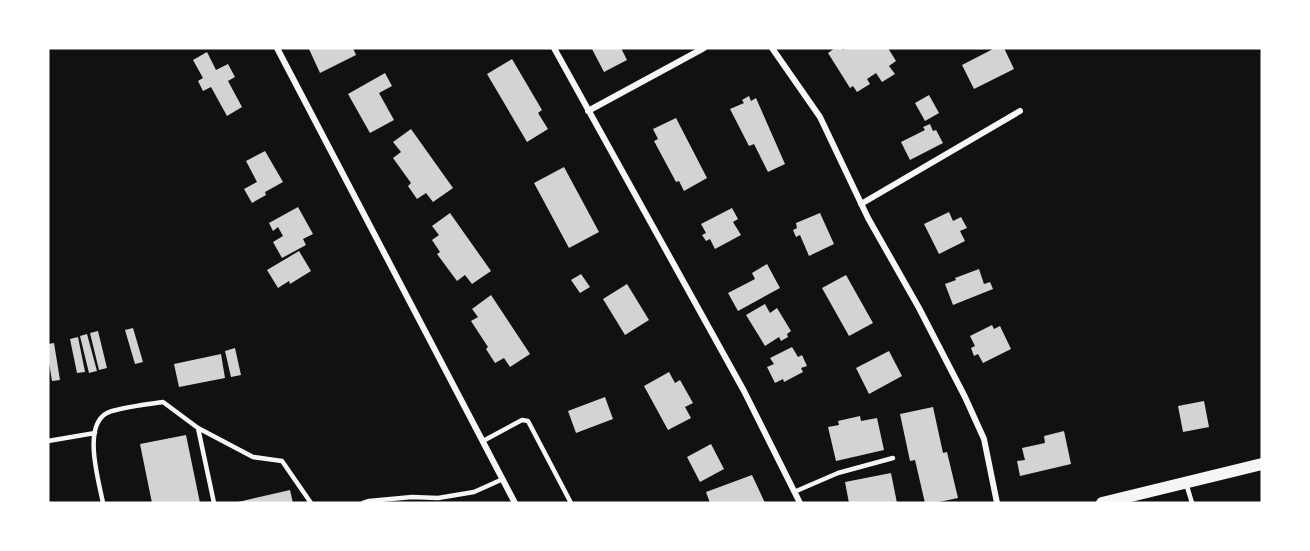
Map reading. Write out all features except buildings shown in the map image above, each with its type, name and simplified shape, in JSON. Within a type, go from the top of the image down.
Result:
[{"type":"main road","points":[[1102,503],[1262,464]]},
{"type":"street","points":[[277,48],[514,503]]},
{"type":"street","points":[[554,48],[744,391],[800,503]]},
{"type":"street","points":[[588,111],[704,48]]},
{"type":"street","points":[[772,48],[820,117],[861,204],[919,308],[984,438],[997,503]]},
{"type":"street","points":[[861,204],[1020,111]]},
{"type":"lane","points":[[103,503],[92,446],[97,425],[106,413],[163,402],[198,428],[253,457],[282,461],[311,503]]},
{"type":"lane","points":[[483,441],[522,420],[528,422],[571,503]]},
{"type":"lane","points":[[198,428],[213,503]]},
{"type":"lane","points":[[48,441],[95,433]]},
{"type":"lane","points":[[794,492],[838,473],[893,458]]},
{"type":"lane","points":[[363,503],[412,497],[438,498],[474,492],[503,479]]},
{"type":"lane","points":[[1186,483],[1192,503]]}]
